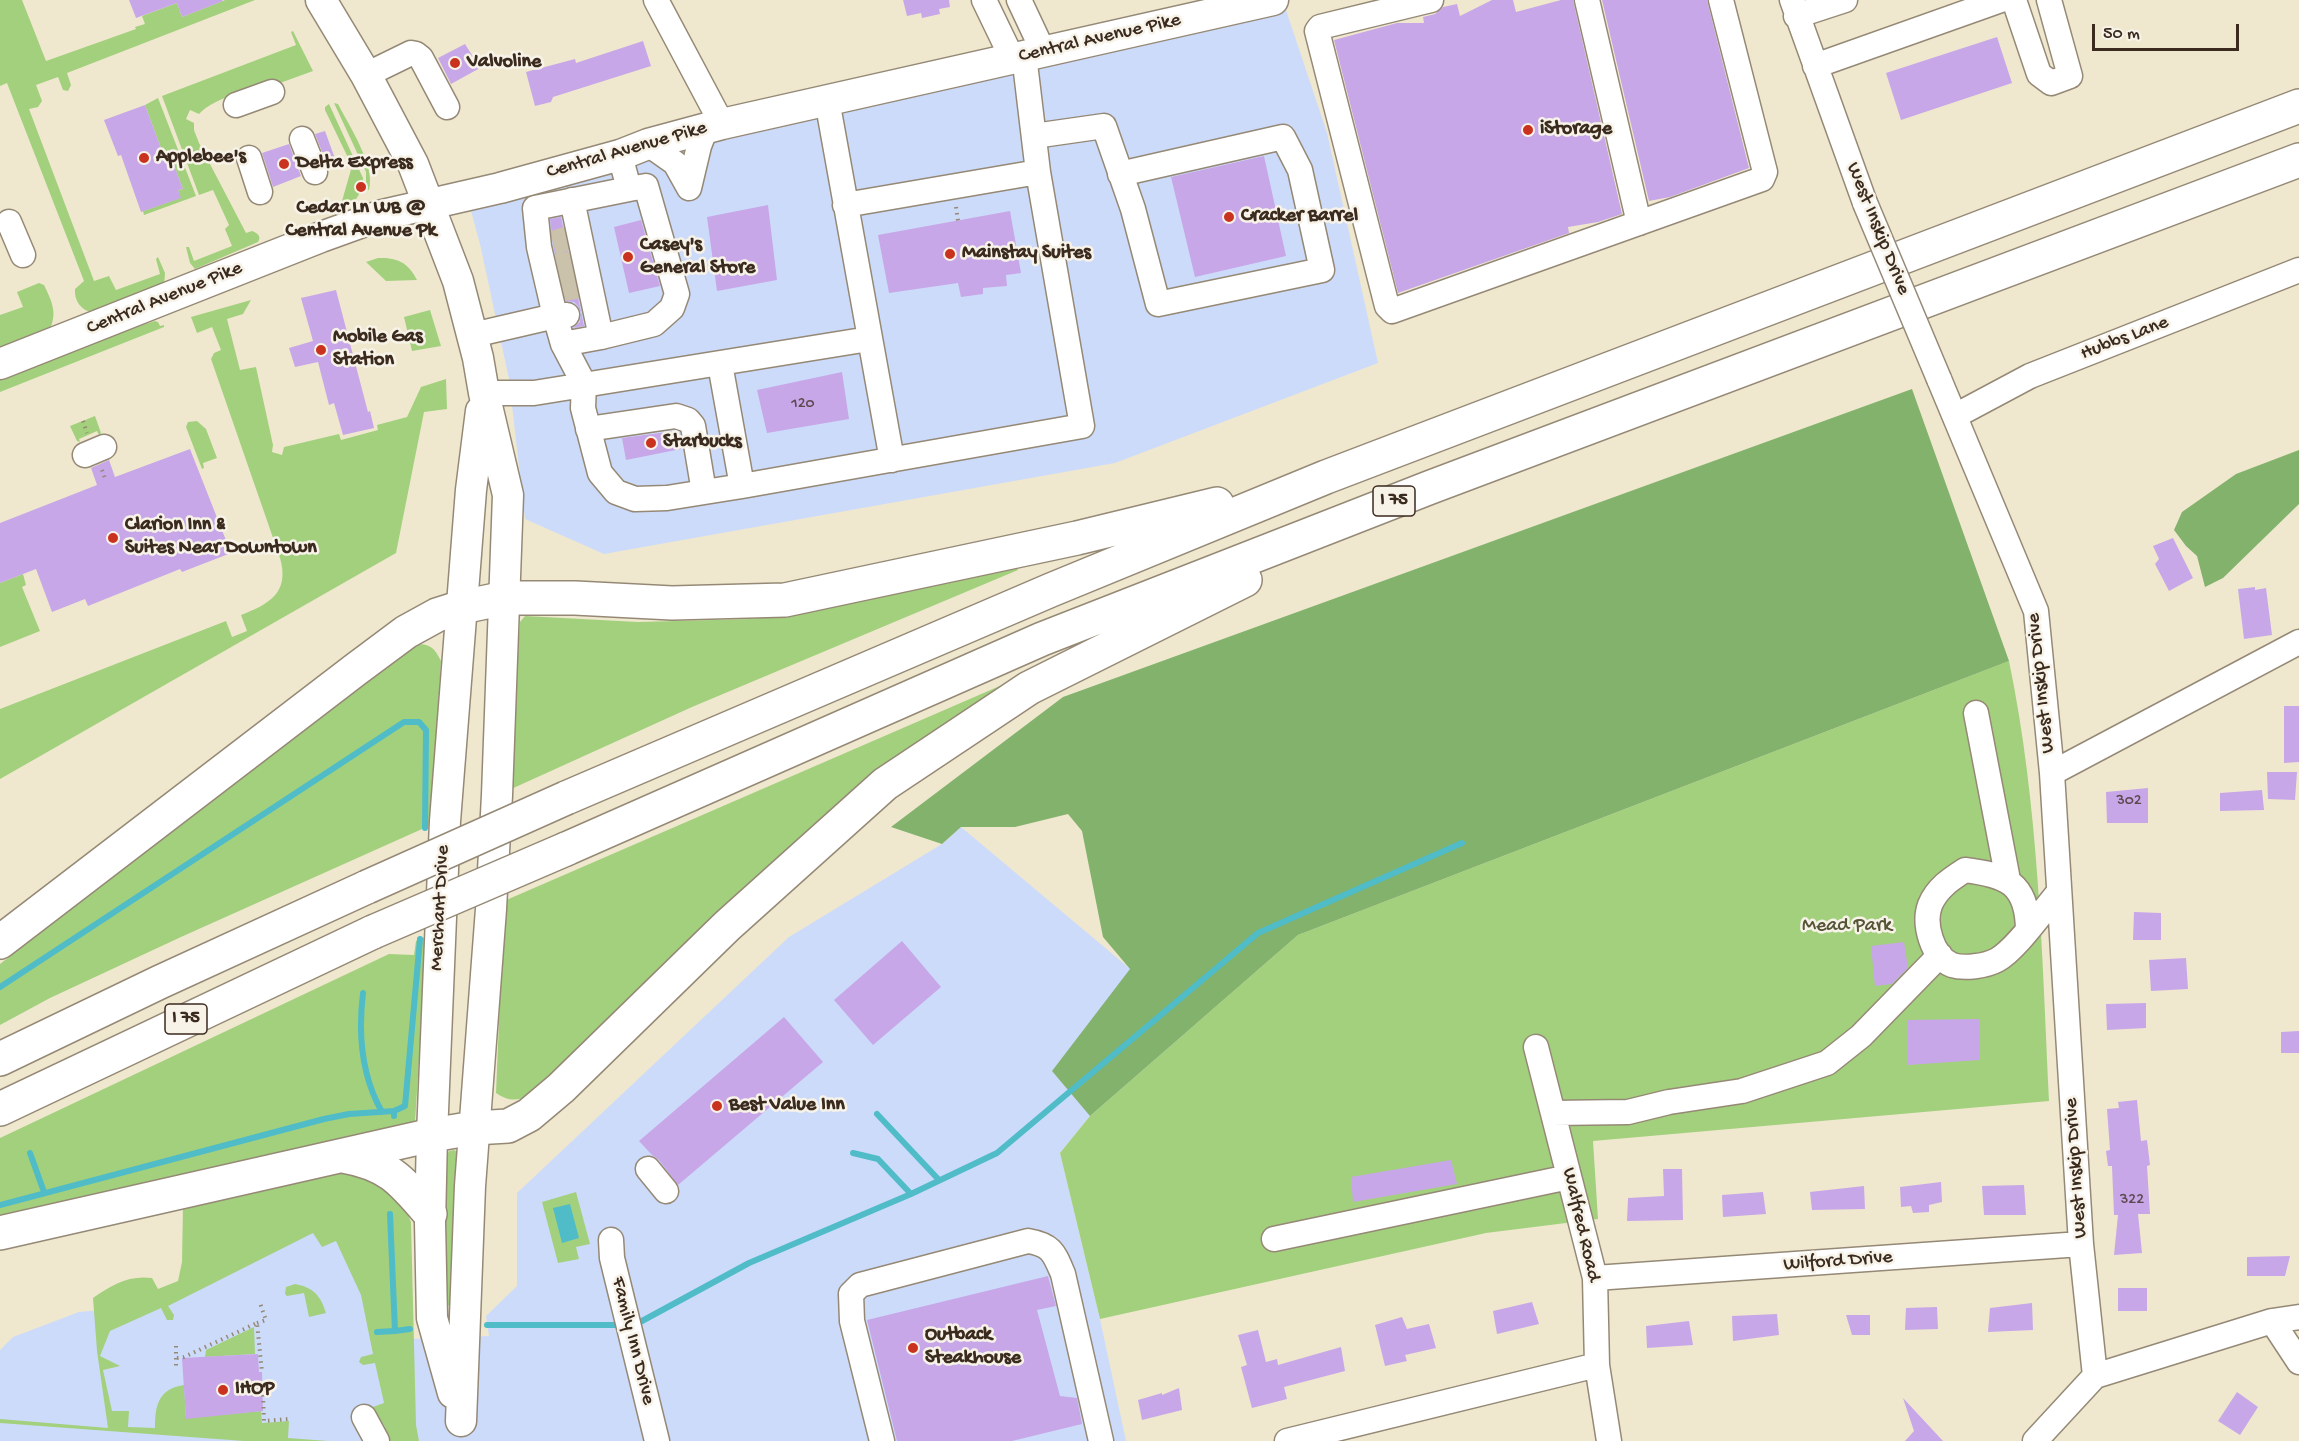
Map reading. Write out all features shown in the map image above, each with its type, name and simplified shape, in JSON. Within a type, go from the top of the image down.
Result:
[{"type":"highway","name":"I 75","points":[[0,1059],[160,982],[566,798],[1051,590],[1326,477],[2299,106]]},
{"type":"highway","name":"I 75","points":[[0,1109],[373,932],[1042,639],[1431,487],[2299,160]]},
{"type":"highway","points":[[0,942],[406,632],[438,615],[462,607],[505,598],[575,598],[672,603],[785,600],[1077,538],[1326,477]]},
{"type":"highway","points":[[0,1233],[432,1135],[474,1128],[508,1126],[529,1115],[561,1088],[727,926],[885,784],[1029,688],[1431,487]]},
{"type":"highway","points":[[342,1156],[362,1159],[379,1165],[396,1176],[430,1214]]},
{"type":"main road","name":"Merchant Drive","points":[[321,0],[366,75],[413,164],[458,281],[473,335],[508,495],[491,909],[470,1186],[463,1431]]},
{"type":"main road","name":"Central Avenue Pike","points":[[0,364],[382,215],[500,188],[714,126],[1273,0]]},
{"type":"main road","name":"Merchant Drive","points":[[463,1431],[432,1317],[430,1214],[445,821],[471,490],[484,393]]},
{"type":"street","points":[[648,144],[675,163],[689,188],[699,146],[714,126],[656,0]]},
{"type":"street","points":[[984,0],[1026,55]]},
{"type":"street","points":[[563,344],[584,384],[583,408],[600,473],[616,492],[635,499],[668,498],[742,486],[1082,426],[1038,172],[1019,0]]},
{"type":"street","points":[[1431,0],[1320,27],[1317,31],[1389,310],[1396,310],[1762,179],[1765,172],[1721,0]]},
{"type":"street","points":[[1587,0],[1639,223]]},
{"type":"street","points":[[1794,8],[1845,0]]},
{"type":"street","points":[[1815,66],[1946,9],[2001,0]]},
{"type":"street","points":[[2014,0],[2039,74],[2051,83],[2070,76],[2049,0]]},
{"type":"street","name":"West Inskip Drive","points":[[1794,8],[1865,203],[2036,611],[2052,773],[2081,1244],[2095,1376]]},
{"type":"street","points":[[366,75],[411,53],[416,54],[421,58],[447,107]]},
{"type":"street","points":[[236,105],[272,92]]},
{"type":"street","points":[[826,100],[892,460]]},
{"type":"street","points":[[1034,136],[1104,126],[1120,174],[1133,209],[1158,304],[1322,270],[1300,170],[1283,137],[1120,174]]},
{"type":"street","points":[[302,139],[315,172]]},
{"type":"street","points":[[620,155],[629,189]]},
{"type":"street","points":[[249,158],[260,192]]},
{"type":"street","points":[[845,205],[1038,172]]},
{"type":"street","points":[[563,344],[601,337],[654,324],[672,308],[677,294],[646,186],[535,208],[566,264],[577,313],[601,337]]},
{"type":"street","points":[[563,344],[577,313],[566,264],[572,200]]},
{"type":"street","points":[[9,222],[23,255]]},
{"type":"street","name":"Hubbs Lane","points":[[1955,416],[2030,376],[2299,270]]},
{"type":"street","points":[[473,335],[577,313]]},
{"type":"street","points":[[484,393],[534,393],[869,339]]},
{"type":"street","points":[[720,364],[742,486]]},
{"type":"street","points":[[588,429],[676,416],[688,420],[693,426],[704,492]]},
{"type":"street","points":[[2052,773],[2299,642]]},
{"type":"street","points":[[1976,713],[2008,880]]},
{"type":"street","points":[[2028,929],[2027,912],[2016,888],[2008,880],[1991,873],[1965,870],[1943,885],[1930,906],[1928,929],[1936,951],[1952,965],[1975,966],[1998,960],[2014,945],[2028,929],[2059,892]]},
{"type":"street","points":[[1553,1113],[1628,1112],[1669,1102],[1742,1090],[1827,1063],[1861,1036],[1940,955]]},
{"type":"street","name":"Walfred Road","points":[[1536,1047],[1595,1278],[1597,1365],[1609,1441]]},
{"type":"street","points":[[648,1168],[666,1191]]},
{"type":"street","points":[[1274,1239],[1569,1177]]},
{"type":"street","name":"Family Inn Drive","points":[[611,1240],[612,1258],[657,1441]]},
{"type":"street","points":[[882,1441],[852,1321],[851,1294],[860,1285],[1028,1241],[1041,1243],[1054,1252],[1063,1274],[1101,1441]]},
{"type":"street","name":"Wilford Drive","points":[[1595,1278],[2081,1244]]},
{"type":"street","points":[[2035,1441],[2095,1376],[2272,1322],[2299,1317]]},
{"type":"street","points":[[2272,1322],[2299,1362]]},
{"type":"street","points":[[1287,1441],[1597,1365]]},
{"type":"street","points":[[364,1418],[377,1441]]},
{"type":"path","points":[[83,421],[92,446]]},
{"type":"path","points":[[177,1358],[184,1357],[266,1320],[260,1303]]},
{"type":"path","points":[[257,1323],[262,1372]]},
{"type":"path","points":[[176,1346],[176,1367]]},
{"type":"path","points":[[263,1395],[264,1421],[288,1419]]},
{"type":"shaded area","points":[[1285,7],[1327,133],[1378,363],[1115,463],[604,554],[525,519],[509,379],[470,207],[735,131]]},
{"type":"shaded area","points":[[961,827],[1196,1024],[1090,1116],[1060,1153],[1100,1319],[1126,1441],[0,1441],[0,1350],[13,1337],[79,1312],[124,1308],[336,1215],[411,1339],[489,1336],[486,1316],[517,1286],[517,1193],[789,937],[942,844]]},
{"type":"green space","points":[[0,0],[22,0],[46,61],[136,29],[135,27],[145,24],[142,16],[177,3],[182,17],[225,0],[255,0],[67,73],[71,85],[68,91],[63,90],[58,77],[36,85],[42,101],[38,107],[29,109],[94,281],[109,276],[116,290],[160,274],[156,259],[158,257],[165,273],[164,286],[93,313],[85,310],[77,301],[75,289],[84,281],[7,83],[0,86]]},
{"type":"green space","points":[[293,31],[313,71],[280,83],[278,80],[236,94],[215,103],[199,114],[190,110],[186,119],[194,123],[199,143],[246,233],[252,231],[259,236],[258,242],[195,269],[190,263],[186,247],[189,247],[194,261],[232,246],[225,229],[229,225],[213,190],[199,195],[162,96],[296,45],[291,32]]},
{"type":"green space","points":[[158,98],[196,196],[144,215],[143,211],[180,198],[178,190],[183,189],[171,157],[165,159],[145,105]]},
{"type":"green space","points":[[334,103],[338,104],[365,158],[369,170],[369,190],[366,189],[366,172]]},
{"type":"green space","points":[[329,104],[363,178],[362,188],[357,198],[340,208],[352,166],[325,110]]},
{"type":"green space","points":[[378,258],[402,262],[417,280],[386,281],[366,262]]},
{"type":"green space","points":[[39,283],[44,285],[53,308],[52,325],[49,331],[0,352],[0,315],[23,307],[17,292]]},
{"type":"green space","points":[[251,300],[243,314],[227,319],[240,370],[256,367],[273,445],[272,452],[282,455],[284,447],[339,434],[341,440],[378,430],[377,425],[407,417],[421,387],[446,379],[447,409],[424,412],[396,553],[0,779],[0,709],[226,621],[232,637],[247,631],[241,615],[268,601],[279,589],[282,580],[280,558],[211,359],[214,353],[221,350],[212,327],[197,333],[191,317]]},
{"type":"green space","points":[[430,310],[441,346],[412,351],[404,317]]},
{"type":"green space","points":[[155,321],[164,327],[0,392],[0,375],[75,346]]},
{"type":"green space","points":[[1912,389],[2009,661],[1298,935],[1090,1116],[1052,1071],[1130,969],[1103,937],[1082,831],[1068,814],[1015,827],[961,827],[942,844],[891,827],[1063,697]]},
{"type":"green space","points":[[95,416],[101,433],[99,435],[97,431],[79,439],[80,442],[77,441],[70,426]]},
{"type":"green space","points":[[197,421],[206,429],[217,458],[203,463],[204,468],[202,469],[186,427],[188,422]]},
{"type":"green space","points":[[2299,450],[2299,504],[2223,578],[2205,587],[2197,556],[2174,530],[2182,512],[2236,474]]},
{"type":"green space","points":[[1016,566],[1018,570],[692,707],[509,790],[520,622],[525,616],[638,622],[751,619],[830,608]]},
{"type":"green space","points":[[23,574],[26,585],[22,587],[40,631],[0,647],[0,583]]},
{"type":"green space","points":[[417,644],[432,648],[441,661],[431,825],[181,937],[50,998],[0,1025],[0,964],[319,714]]},
{"type":"green space","name":"Mead Park","points":[[2009,661],[2027,770],[2038,880],[2049,1101],[1593,1141],[1598,1219],[1486,1233],[1100,1319],[1060,1153],[1090,1116],[1298,935]]},
{"type":"green space","points":[[1002,685],[1004,688],[547,1084],[522,1098],[510,1099],[496,1093],[504,901]]},
{"type":"green space","points":[[427,936],[415,1122],[0,1222],[0,1138],[389,954],[414,955],[416,941]]},
{"type":"green space","points":[[449,1151],[458,1152],[451,1303],[447,1307],[444,1305],[446,1157]]},
{"type":"green space","points":[[349,1172],[382,1182],[406,1210],[411,1222],[416,1425],[419,1441],[389,1441],[384,1425],[370,1408],[384,1403],[375,1363],[363,1365],[359,1362],[361,1357],[373,1354],[361,1295],[336,1241],[322,1247],[313,1233],[168,1306],[174,1315],[173,1320],[167,1320],[161,1308],[110,1331],[100,1356],[120,1366],[103,1370],[112,1411],[129,1411],[128,1427],[155,1428],[157,1406],[163,1395],[168,1390],[184,1385],[186,1418],[261,1411],[262,1423],[289,1421],[288,1438],[328,1441],[244,1441],[0,1423],[0,1419],[108,1428],[97,1351],[93,1298],[114,1285],[135,1278],[152,1278],[158,1289],[178,1281],[182,1262],[183,1204]]},
{"type":"green space","points":[[576,1192],[590,1244],[576,1247],[579,1259],[558,1263],[542,1202]]},
{"type":"green space","points":[[295,1284],[307,1287],[315,1293],[326,1313],[309,1317],[304,1293],[287,1296],[285,1294],[286,1287]]},
{"type":"green space","points":[[254,1327],[255,1354],[205,1357],[206,1350]]},
{"type":"water","points":[[570,1204],[579,1238],[562,1243],[553,1208]]},
{"type":"building","points":[[129,0],[223,1],[182,17],[177,3],[136,18]]},
{"type":"building","points":[[903,0],[949,0],[950,7],[939,9],[940,14],[922,18],[921,13],[907,16]]},
{"type":"building","points":[[1492,0],[1513,0],[1516,12],[1561,0],[1573,0],[1622,214],[1598,222],[1568,227],[1569,233],[1398,293],[1334,40],[1397,23],[1424,23],[1423,17],[1435,14],[1443,7],[1457,4],[1460,16]]},
{"type":"building","points":[[1602,0],[1707,0],[1749,168],[1670,197],[1649,201]]},
{"type":"building","points":[[1997,37],[2012,83],[1901,120],[1886,73]]},
{"type":"building","points":[[643,41],[651,66],[553,97],[551,102],[535,106],[526,72],[575,59],[576,63]]},
{"type":"building","points":[[465,44],[480,68],[451,84],[438,58]]},
{"type":"building","name":"Applebee's","points":[[145,105],[165,159],[171,157],[183,189],[178,190],[181,198],[141,212],[121,155],[118,156],[104,120]]},
{"type":"building","points":[[325,131],[337,164],[328,167],[315,134]]},
{"type":"building","points":[[289,144],[301,176],[273,187],[262,153]]},
{"type":"building","name":"Cracker Barrel","points":[[1264,156],[1286,256],[1195,277],[1171,177]]},
{"type":"building","points":[[768,205],[777,280],[717,291],[707,217]]},
{"type":"building","name":"Mainstay Suites","points":[[1010,211],[1021,273],[1006,275],[1007,286],[983,288],[983,294],[961,297],[958,283],[889,293],[878,235]]},
{"type":"building","points":[[561,217],[584,326],[573,328],[580,322],[581,313],[574,302],[566,301],[553,245],[550,219]]},
{"type":"building","points":[[641,220],[660,286],[629,293],[614,227]]},
{"type":"building","points":[[336,290],[374,428],[343,435],[334,403],[329,405],[318,362],[295,367],[289,348],[313,341],[301,298]]},
{"type":"building","points":[[842,372],[849,419],[767,433],[757,390]]},
{"type":"building","name":"Starbucks","points":[[678,432],[681,449],[626,460],[622,438]]},
{"type":"building","name":"Clarion Inn & Suites Near Downtown","points":[[190,449],[231,553],[182,572],[180,569],[88,606],[85,599],[52,612],[36,569],[0,583],[0,523],[97,485],[91,468],[109,460],[115,477]]},
{"type":"building","points":[[2173,538],[2193,578],[2169,591],[2155,564],[2159,559],[2153,546]]},
{"type":"building","points":[[2255,587],[2255,590],[2266,588],[2272,635],[2244,639],[2238,589]]},
{"type":"building","points":[[2284,706],[2299,706],[2299,762],[2284,763]]},
{"type":"building","points":[[2267,772],[2297,772],[2295,800],[2268,799]]},
{"type":"building","points":[[2148,788],[2148,823],[2107,823],[2106,792]]},
{"type":"building","points":[[2262,790],[2264,810],[2220,811],[2220,793]]},
{"type":"building","points":[[2134,912],[2161,913],[2161,940],[2133,940]]},
{"type":"building","points":[[902,941],[941,987],[873,1045],[834,1000]]},
{"type":"building","points":[[1904,942],[1908,968],[1892,984],[1875,986],[1871,946]]},
{"type":"building","points":[[2186,958],[2188,989],[2151,991],[2149,960]]},
{"type":"building","points":[[2146,1003],[2146,1028],[2107,1030],[2106,1004]]},
{"type":"building","points":[[784,1017],[823,1062],[678,1185],[659,1160],[639,1141]]},
{"type":"building","points":[[1980,1019],[1979,1060],[1908,1065],[1908,1020]]},
{"type":"building","points":[[2299,1031],[2299,1053],[2281,1053],[2281,1032]]},
{"type":"building","points":[[2137,1100],[2141,1141],[2147,1140],[2150,1165],[2147,1166],[2150,1214],[2138,1214],[2142,1253],[2114,1255],[2118,1215],[2114,1215],[2112,1166],[2108,1166],[2106,1151],[2110,1150],[2107,1109],[2119,1108],[2118,1102]]},
{"type":"building","points":[[1451,1160],[1457,1184],[1353,1202],[1351,1177]]},
{"type":"building","points":[[1663,1169],[1682,1169],[1683,1220],[1627,1221],[1628,1198],[1664,1196]]},
{"type":"building","points":[[1941,1182],[1942,1202],[1929,1205],[1929,1212],[1913,1213],[1911,1206],[1901,1207],[1900,1187]]},
{"type":"building","points":[[2024,1185],[2026,1215],[1984,1215],[1982,1186]]},
{"type":"building","points":[[1864,1186],[1865,1209],[1812,1210],[1810,1192]]},
{"type":"building","points":[[1763,1192],[1766,1214],[1723,1217],[1722,1195]]},
{"type":"building","points":[[2290,1256],[2285,1276],[2247,1276],[2247,1257]]},
{"type":"building","points":[[1048,1276],[1056,1306],[1037,1310],[1060,1396],[1077,1398],[1082,1424],[1012,1441],[897,1441],[867,1320]]},
{"type":"building","points":[[2118,1288],[2147,1288],[2147,1311],[2118,1311]]},
{"type":"building","points":[[1532,1302],[1539,1324],[1497,1334],[1493,1311]]},
{"type":"building","points":[[2032,1303],[2033,1330],[1988,1332],[1990,1308]]},
{"type":"building","points":[[1937,1307],[1938,1329],[1905,1330],[1906,1308]]},
{"type":"building","points":[[1777,1314],[1779,1335],[1733,1341],[1732,1316]]},
{"type":"building","points":[[1846,1315],[1870,1315],[1870,1335],[1852,1335]]},
{"type":"building","points":[[1402,1317],[1407,1329],[1429,1324],[1436,1348],[1405,1355],[1407,1361],[1385,1366],[1375,1325]]},
{"type":"building","points":[[1689,1321],[1693,1345],[1647,1348],[1646,1326]]},
{"type":"building","points":[[1258,1330],[1266,1362],[1277,1359],[1278,1365],[1341,1347],[1345,1371],[1284,1387],[1287,1399],[1252,1408],[1241,1367],[1247,1365],[1238,1335]]},
{"type":"building","name":"IHOP","points":[[258,1354],[259,1372],[262,1372],[263,1411],[186,1419],[182,1358]]},
{"type":"building","points":[[1179,1388],[1182,1410],[1142,1420],[1138,1400],[1162,1393],[1162,1395]]},
{"type":"building","points":[[2237,1392],[2258,1407],[2240,1435],[2218,1421]]},
{"type":"building","points":[[1903,1398],[1943,1441],[1905,1441],[1914,1431]]},
{"type":"waterway","points":[[0,987],[404,722],[419,722],[426,730],[425,828]]},
{"type":"waterway","points":[[642,1321],[749,1263],[911,1194],[997,1153],[1258,933],[1462,843]]},
{"type":"waterway","points":[[0,1205],[324,1119],[349,1114],[394,1111],[394,1116],[394,1111],[405,1106],[420,939]]},
{"type":"waterway","points":[[363,993],[361,1039],[365,1069],[382,1112]]},
{"type":"waterway","points":[[877,1114],[939,1180]]},
{"type":"waterway","points":[[30,1153],[44,1192]]},
{"type":"waterway","points":[[853,1153],[878,1159],[911,1194]]},
{"type":"waterway","points":[[390,1214],[395,1331],[410,1329]]},
{"type":"waterway","points":[[487,1325],[617,1325]]},
{"type":"waterway","points":[[377,1332],[395,1331]]},
{"type":"tunnel","points":[[553,243],[572,237]]},
{"type":"tunnel","points":[[557,266],[578,262]]},
{"type":"tunnel","points":[[561,289],[583,286]]},
{"type":"place","name":"Valvoline","points":[[455,63]]},
{"type":"place","name":"iStorage","points":[[1528,130]]},
{"type":"place","name":"Applebee's","points":[[144,158]]},
{"type":"place","name":"Delta Express","points":[[284,164]]},
{"type":"place","name":"Cedar Ln WB @ Central Avenue Pk","points":[[361,187]]},
{"type":"place","name":"Cracker Barrel","points":[[1229,217]]},
{"type":"place","name":"Mainstay Suites","points":[[950,254]]},
{"type":"place","name":"Casey's General Store","points":[[628,257]]},
{"type":"place","name":"Mobile Gas Station","points":[[321,350]]},
{"type":"place","name":"Starbucks","points":[[651,443]]},
{"type":"place","name":"Clarion Inn & Suites Near Downtown","points":[[113,538]]},
{"type":"place","name":"Best Value Inn","points":[[717,1106]]},
{"type":"place","name":"Outback Steakhouse","points":[[913,1348]]},
{"type":"place","name":"IHOP","points":[[223,1390]]}]
